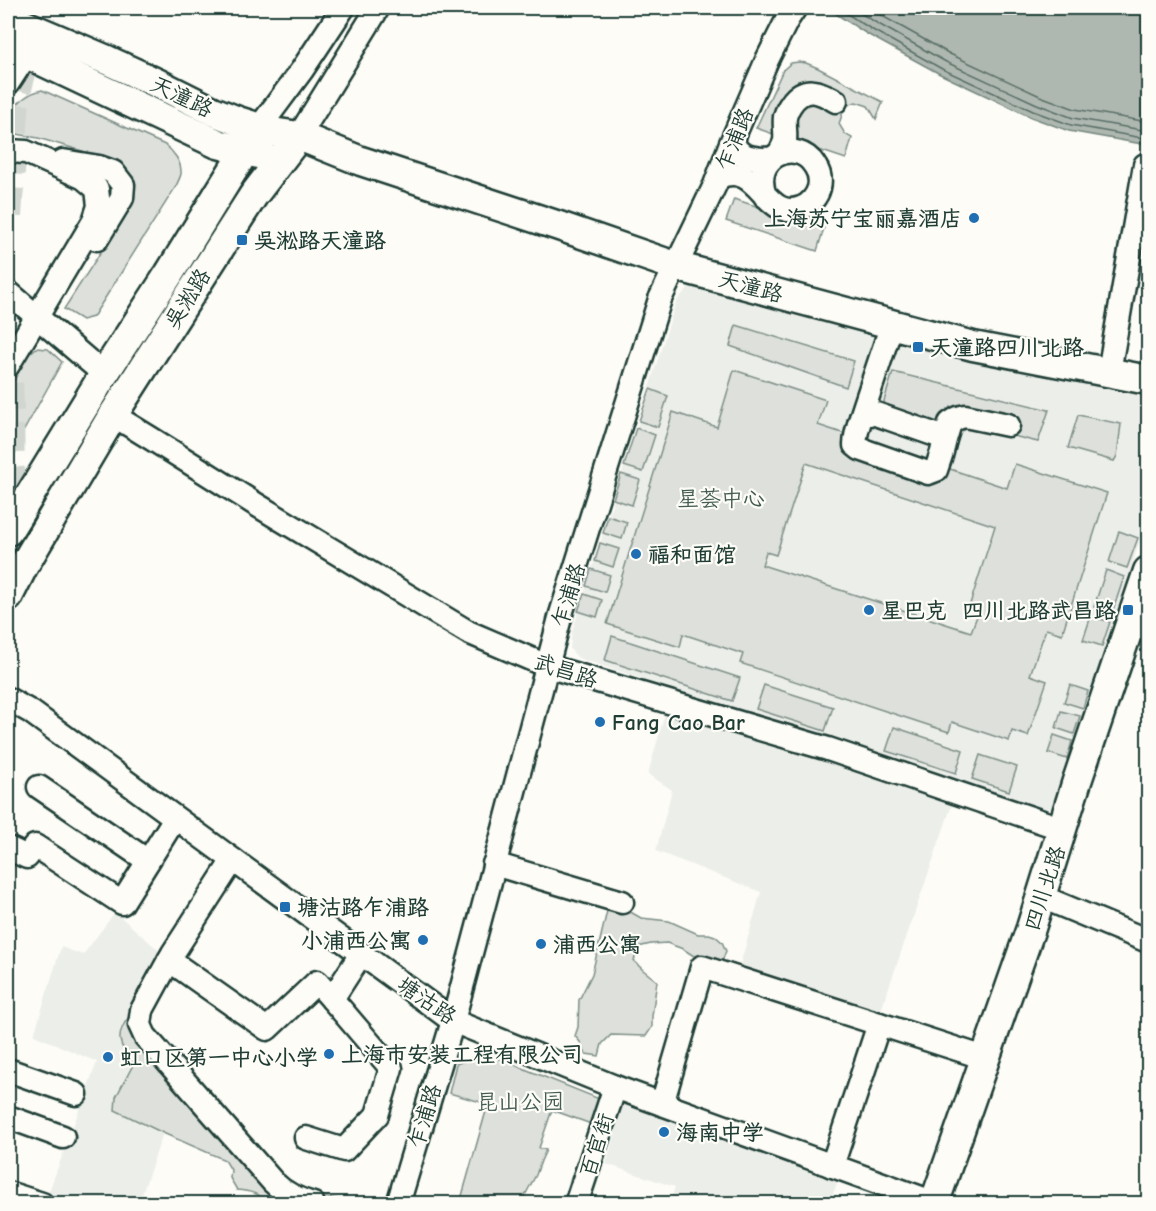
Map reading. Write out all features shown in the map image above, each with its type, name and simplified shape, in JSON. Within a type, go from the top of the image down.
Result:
[{"type":"main road","name":"天潼路","points":[[8,18],[24,44],[218,144],[252,139],[258,155],[292,145],[310,154],[361,161],[675,266],[973,346],[1149,380]]},
{"type":"main road","name":"吴淞路","points":[[8,531],[252,139]]},
{"type":"main road","name":"吴淞路","points":[[8,597],[23,567],[112,415],[253,196],[292,145]]},
{"type":"main road","name":"四川北路","points":[[934,1203],[1041,897],[1110,683],[1139,628],[1149,571]]},
{"type":"street","name":"吴淞路","points":[[252,139],[302,70],[341,8]]},
{"type":"street","name":"吴淞路","points":[[292,145],[378,8]]},
{"type":"street","name":"乍浦路","points":[[398,1203],[453,1021],[561,614],[650,329],[660,299],[719,177],[767,60],[795,8]]},
{"type":"street","points":[[8,83],[24,44]]},
{"type":"street","points":[[765,196],[761,177],[764,167],[784,142],[785,116],[796,97],[811,91],[821,93],[836,101]]},
{"type":"street","points":[[719,177],[727,173],[749,179],[772,203],[781,208],[791,210],[809,204],[819,188],[818,170],[813,162],[792,145],[785,126]]},
{"type":"street","points":[[734,138],[736,148],[747,157],[760,159],[788,152],[802,154]]},
{"type":"street","points":[[8,151],[26,152],[84,178],[97,189],[99,206],[94,221],[8,365]]},
{"type":"street","points":[[44,160],[99,167],[113,172],[123,185],[122,198],[96,240]]},
{"type":"street","points":[[1109,372],[1145,165]]},
{"type":"street","points":[[8,292],[104,374]]},
{"type":"street","points":[[891,324],[867,412],[855,437],[855,445],[860,449],[928,473],[936,470],[941,433],[958,418],[965,416],[1008,425]]},
{"type":"street","points":[[867,412],[941,433]]},
{"type":"street","name":"武昌路","points":[[112,415],[468,632],[547,666],[828,749],[1063,829]]},
{"type":"street","name":"塘沽路","points":[[8,699],[30,712],[453,1021],[615,1087],[934,1203],[940,1203]]},
{"type":"street","points":[[39,787],[148,861]]},
{"type":"street","points":[[8,848],[27,857],[35,846],[122,903],[175,818]]},
{"type":"street","points":[[233,860],[169,960],[142,1010],[141,1025],[146,1036],[273,1182],[295,1198],[313,1203]]},
{"type":"street","points":[[494,864],[622,902]]},
{"type":"street","points":[[1041,897],[1149,941]]},
{"type":"street","points":[[332,999],[361,954]]},
{"type":"street","points":[[169,960],[267,1029],[316,982],[391,1068],[377,1115],[344,1150],[306,1138]]},
{"type":"street","points":[[662,1104],[702,968],[986,1058]]},
{"type":"street","points":[[832,1166],[879,1024]]},
{"type":"street","points":[[8,1070],[76,1094]]},
{"type":"street","name":"百官街","points":[[576,1203],[615,1087]]},
{"type":"street","points":[[8,1117],[63,1137]]},
{"type":"street","points":[[8,1192],[42,1203]]},
{"type":"shaded area","name":"星荟中心","points":[[695,285],[960,354],[1148,396],[1148,515],[1057,800],[1050,808],[1042,809],[578,658],[570,649],[572,632],[675,305],[689,287]]},
{"type":"shaded area","points":[[666,710],[954,799],[879,1016],[738,972],[761,892],[656,851],[672,790],[648,774]]},
{"type":"shaded area","name":"虹口区第一中心小学","points":[[115,912],[163,954],[129,1017],[120,1027],[120,1042],[125,1053],[134,1062],[122,1083],[115,1110],[163,1133],[139,1203],[75,1203],[48,1194],[97,1062],[34,1035],[61,947],[83,955]]},
{"type":"shaded area","name":"海南中学","points":[[624,1100],[839,1177],[830,1203],[670,1203],[675,1187],[606,1164]]},
{"type":"green space","points":[[799,62],[818,68],[883,102],[876,119],[868,106],[856,102],[845,106],[839,124],[845,134],[852,138],[846,159],[798,143],[793,132],[795,116],[820,86],[776,135],[756,128],[783,70],[791,63]]},
{"type":"green space","points":[[42,90],[165,145],[176,157],[181,170],[181,176],[175,188],[93,317],[82,320],[64,309],[129,208],[131,178],[125,168],[113,160],[38,138],[8,134],[8,115],[27,96]]},
{"type":"green space","points":[[734,199],[824,228],[817,251],[726,221]]},
{"type":"green space","points":[[736,325],[854,361],[846,387],[730,346]]},
{"type":"green space","points":[[36,348],[48,349],[62,362],[8,459],[8,392],[27,356]]},
{"type":"green space","name":"星荟中心","points":[[734,370],[826,400],[818,425],[1007,488],[1015,464],[1107,493],[1062,634],[1046,629],[1030,675],[1047,681],[1028,736],[1012,731],[1009,741],[952,722],[949,732],[740,663],[743,654],[683,634],[680,647],[607,624],[673,412],[717,427]],"holes":[[[806,463],[995,526],[970,604],[980,608],[971,632],[762,565],[766,552],[776,555]]]},
{"type":"green space","points":[[893,372],[1049,410],[1038,442],[948,415],[934,426],[886,409],[884,401]]},
{"type":"green space","points":[[650,389],[668,396],[658,427],[639,421]]},
{"type":"green space","points":[[1078,415],[1121,424],[1117,456],[1114,461],[1068,448]]},
{"type":"green space","points":[[636,428],[655,435],[643,472],[624,466]]},
{"type":"green space","points":[[621,474],[640,480],[632,505],[613,499]]},
{"type":"green space","points":[[608,516],[627,522],[622,539],[603,533]]},
{"type":"green space","points":[[1119,531],[1138,538],[1127,568],[1109,562]]},
{"type":"green space","points":[[600,543],[619,549],[613,567],[595,561]]},
{"type":"green space","points":[[591,569],[610,575],[605,592],[586,586]]},
{"type":"green space","points":[[1106,570],[1124,577],[1112,613],[1094,607]]},
{"type":"green space","points":[[584,594],[602,600],[597,617],[578,611]]},
{"type":"green space","points":[[1091,616],[1110,622],[1102,646],[1083,640]]},
{"type":"green space","points":[[612,636],[740,678],[732,701],[605,660]]},
{"type":"green space","points":[[764,685],[833,707],[825,731],[756,709]]},
{"type":"green space","points":[[1070,685],[1088,691],[1083,708],[1064,702]]},
{"type":"green space","points":[[1061,711],[1080,716],[1074,734],[1056,728]]},
{"type":"green space","points":[[894,727],[963,750],[956,773],[886,751]]},
{"type":"green space","points":[[1054,735],[1072,741],[1067,759],[1048,753]]},
{"type":"green space","points":[[980,755],[1017,767],[1009,791],[972,779]]},
{"type":"green space","points":[[614,906],[641,918],[669,921],[698,934],[715,936],[722,942],[726,951],[721,964],[708,965],[683,949],[667,943],[638,947],[634,961],[657,981],[652,1027],[646,1036],[611,1035],[602,1044],[599,1056],[586,1054],[575,1036],[578,1027],[579,1000],[592,974],[607,911]]},
{"type":"green space","points":[[129,1017],[145,1017],[149,1027],[283,1185],[346,1203],[266,1203],[258,1195],[237,1190],[230,1178],[231,1170],[225,1160],[115,1110],[116,1097],[134,1063],[120,1041],[121,1030]]},
{"type":"green space","name":"昆山公园","points":[[485,1053],[597,1098],[602,1105],[594,1125],[552,1110],[539,1148],[546,1150],[523,1199],[535,1203],[460,1203],[488,1104],[449,1093],[456,1064]]},
{"type":"water","points":[[827,8],[1148,8],[1148,145],[1069,131],[1031,117],[940,74],[867,34]]},
{"type":"tunnel","points":[[8,216],[16,96],[39,8]]},
{"type":"tunnel","points":[[8,341],[11,482],[8,503]]},
{"type":"place","name":"上海苏宁宝丽嘉酒店","points":[[974,218]]},
{"type":"place","name":"吴淞路天潼路","points":[[242,240]]},
{"type":"place","name":"天潼路四川北路","points":[[918,347]]},
{"type":"place","name":"福和面馆","points":[[636,554]]},
{"type":"place","name":"星巴克","points":[[869,610]]},
{"type":"place","name":"四川北路武昌路","points":[[1128,610]]},
{"type":"place","name":"Fang Cao Bar","points":[[600,722]]},
{"type":"place","name":"塘沽路乍浦路","points":[[285,907]]},
{"type":"place","name":"小浦西公寓","points":[[423,940]]},
{"type":"place","name":"浦西公寓","points":[[541,944]]},
{"type":"place","name":"上海市安装工程有限公司","points":[[329,1054]]},
{"type":"place","name":"虹口区第一中心小学","points":[[108,1057]]},
{"type":"place","name":"海南中学","points":[[664,1132]]}]
